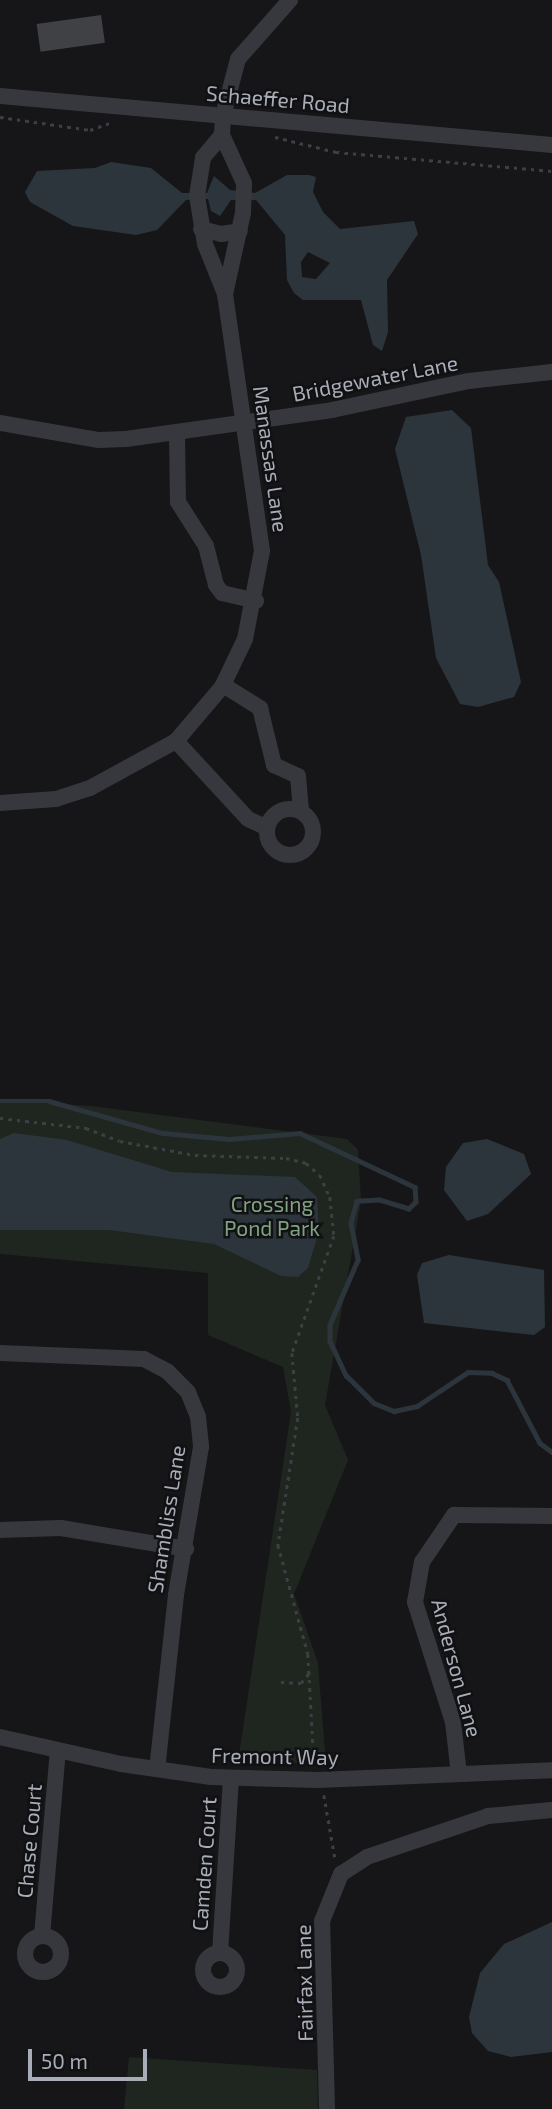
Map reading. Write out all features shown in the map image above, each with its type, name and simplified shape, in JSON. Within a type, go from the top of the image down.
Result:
[{"type":"street","name":"Manassas Lane","points":[[0,803],[56,799],[90,788],[176,741],[223,685],[257,601],[262,551],[225,294],[240,231],[244,183],[222,135],[223,116],[239,59],[290,0]]},
{"type":"street","name":"Schaeffer Road","points":[[0,96],[552,145]]},
{"type":"street","points":[[222,135],[203,158],[197,181],[197,211],[225,294]]},
{"type":"street","points":[[201,229],[221,234],[240,231]]},
{"type":"street","name":"Bridgewater Lane","points":[[0,423],[98,440],[177,433],[245,423],[469,380],[552,372]]},
{"type":"street","points":[[177,433],[178,502],[206,546],[216,584],[222,593],[257,601]]},
{"type":"street","points":[[223,685],[260,708],[274,765],[298,776],[300,811],[313,829],[311,844],[300,854],[278,853],[269,842],[267,828],[282,810],[300,811]]},
{"type":"street","points":[[176,741],[248,820],[267,828]]},
{"type":"street","name":"Shambliss Lane","points":[[0,1353],[144,1359],[169,1372],[188,1392],[201,1447],[186,1549],[176,1595],[157,1769]]},
{"type":"street","name":"Anderson Lane","points":[[459,1774],[453,1722],[415,1602],[422,1562],[454,1515],[552,1516]]},
{"type":"street","points":[[0,1530],[61,1528],[186,1549]]},
{"type":"street","name":"Fremont Way","points":[[0,1737],[58,1751],[157,1769],[231,1778],[320,1780],[552,1770]]},
{"type":"street","name":"Chase Court","points":[[42,1936],[58,1751]]},
{"type":"street","name":"Camden Court","points":[[220,1953],[231,1778]]},
{"type":"street","points":[[341,1874],[367,1857],[488,1816],[552,1810]]},
{"type":"street","name":"Fairfax Lane","points":[[327,2109],[322,1921],[341,1874]]},
{"type":"path","points":[[0,117],[90,130],[117,116]]},
{"type":"path","points":[[266,133],[336,152],[552,171]]},
{"type":"path","points":[[0,1118],[86,1128],[120,1141],[195,1156],[286,1158],[306,1163],[320,1175],[330,1197],[334,1236],[292,1353],[298,1418],[278,1545],[310,1672],[314,1766],[320,1780],[341,1874]]},
{"type":"path","points":[[281,1682],[301,1683],[310,1672]]},
{"type":"green space","name":"Crossing Pond Park","points":[[0,1100],[91,1106],[347,1139],[358,1150],[361,1201],[325,1405],[348,1460],[294,1594],[318,1663],[326,1764],[238,1761],[291,1412],[283,1367],[208,1335],[208,1273],[0,1254]]},
{"type":"green space","points":[[129,2057],[317,2070],[318,2109],[124,2109]]},
{"type":"shaded area","points":[[111,162],[151,168],[182,193],[207,193],[214,176],[230,190],[255,193],[287,175],[309,175],[316,177],[313,192],[323,212],[340,229],[414,221],[418,234],[387,280],[388,332],[382,351],[373,345],[361,300],[303,300],[294,293],[287,280],[285,235],[256,200],[231,200],[220,216],[211,211],[208,199],[186,200],[157,230],[136,235],[73,226],[30,202],[25,192],[37,171],[95,168]],"holes":[[[308,252],[330,263],[316,279],[302,277],[301,262]]]},
{"type":"shaded area","points":[[452,410],[471,428],[488,565],[499,582],[521,682],[514,697],[478,707],[460,704],[436,658],[421,555],[395,449],[406,417]]},
{"type":"shaded area","points":[[14,1133],[67,1140],[172,1172],[295,1177],[317,1197],[319,1231],[308,1268],[298,1277],[281,1276],[214,1244],[109,1230],[0,1230],[0,1139]]},
{"type":"shaded area","points":[[487,1139],[524,1154],[531,1174],[488,1214],[467,1221],[444,1190],[446,1167],[463,1143]]},
{"type":"shaded area","points":[[449,1255],[544,1270],[545,1327],[534,1335],[424,1323],[417,1275],[422,1263]]},
{"type":"shaded area","points":[[552,1922],[552,2052],[511,2057],[488,2051],[472,2033],[469,2017],[480,1973],[504,1944]]},
{"type":"building","points":[[101,15],[105,43],[41,52],[37,24]]},
{"type":"waterway","points":[[0,1101],[49,1101],[163,1133],[229,1139],[300,1133],[415,1187],[416,1202],[409,1209],[379,1200],[357,1201],[351,1223],[358,1260],[330,1325],[330,1341],[346,1375],[374,1403],[394,1411],[417,1406],[468,1372],[492,1373],[507,1380],[540,1443],[552,1452]]}]
